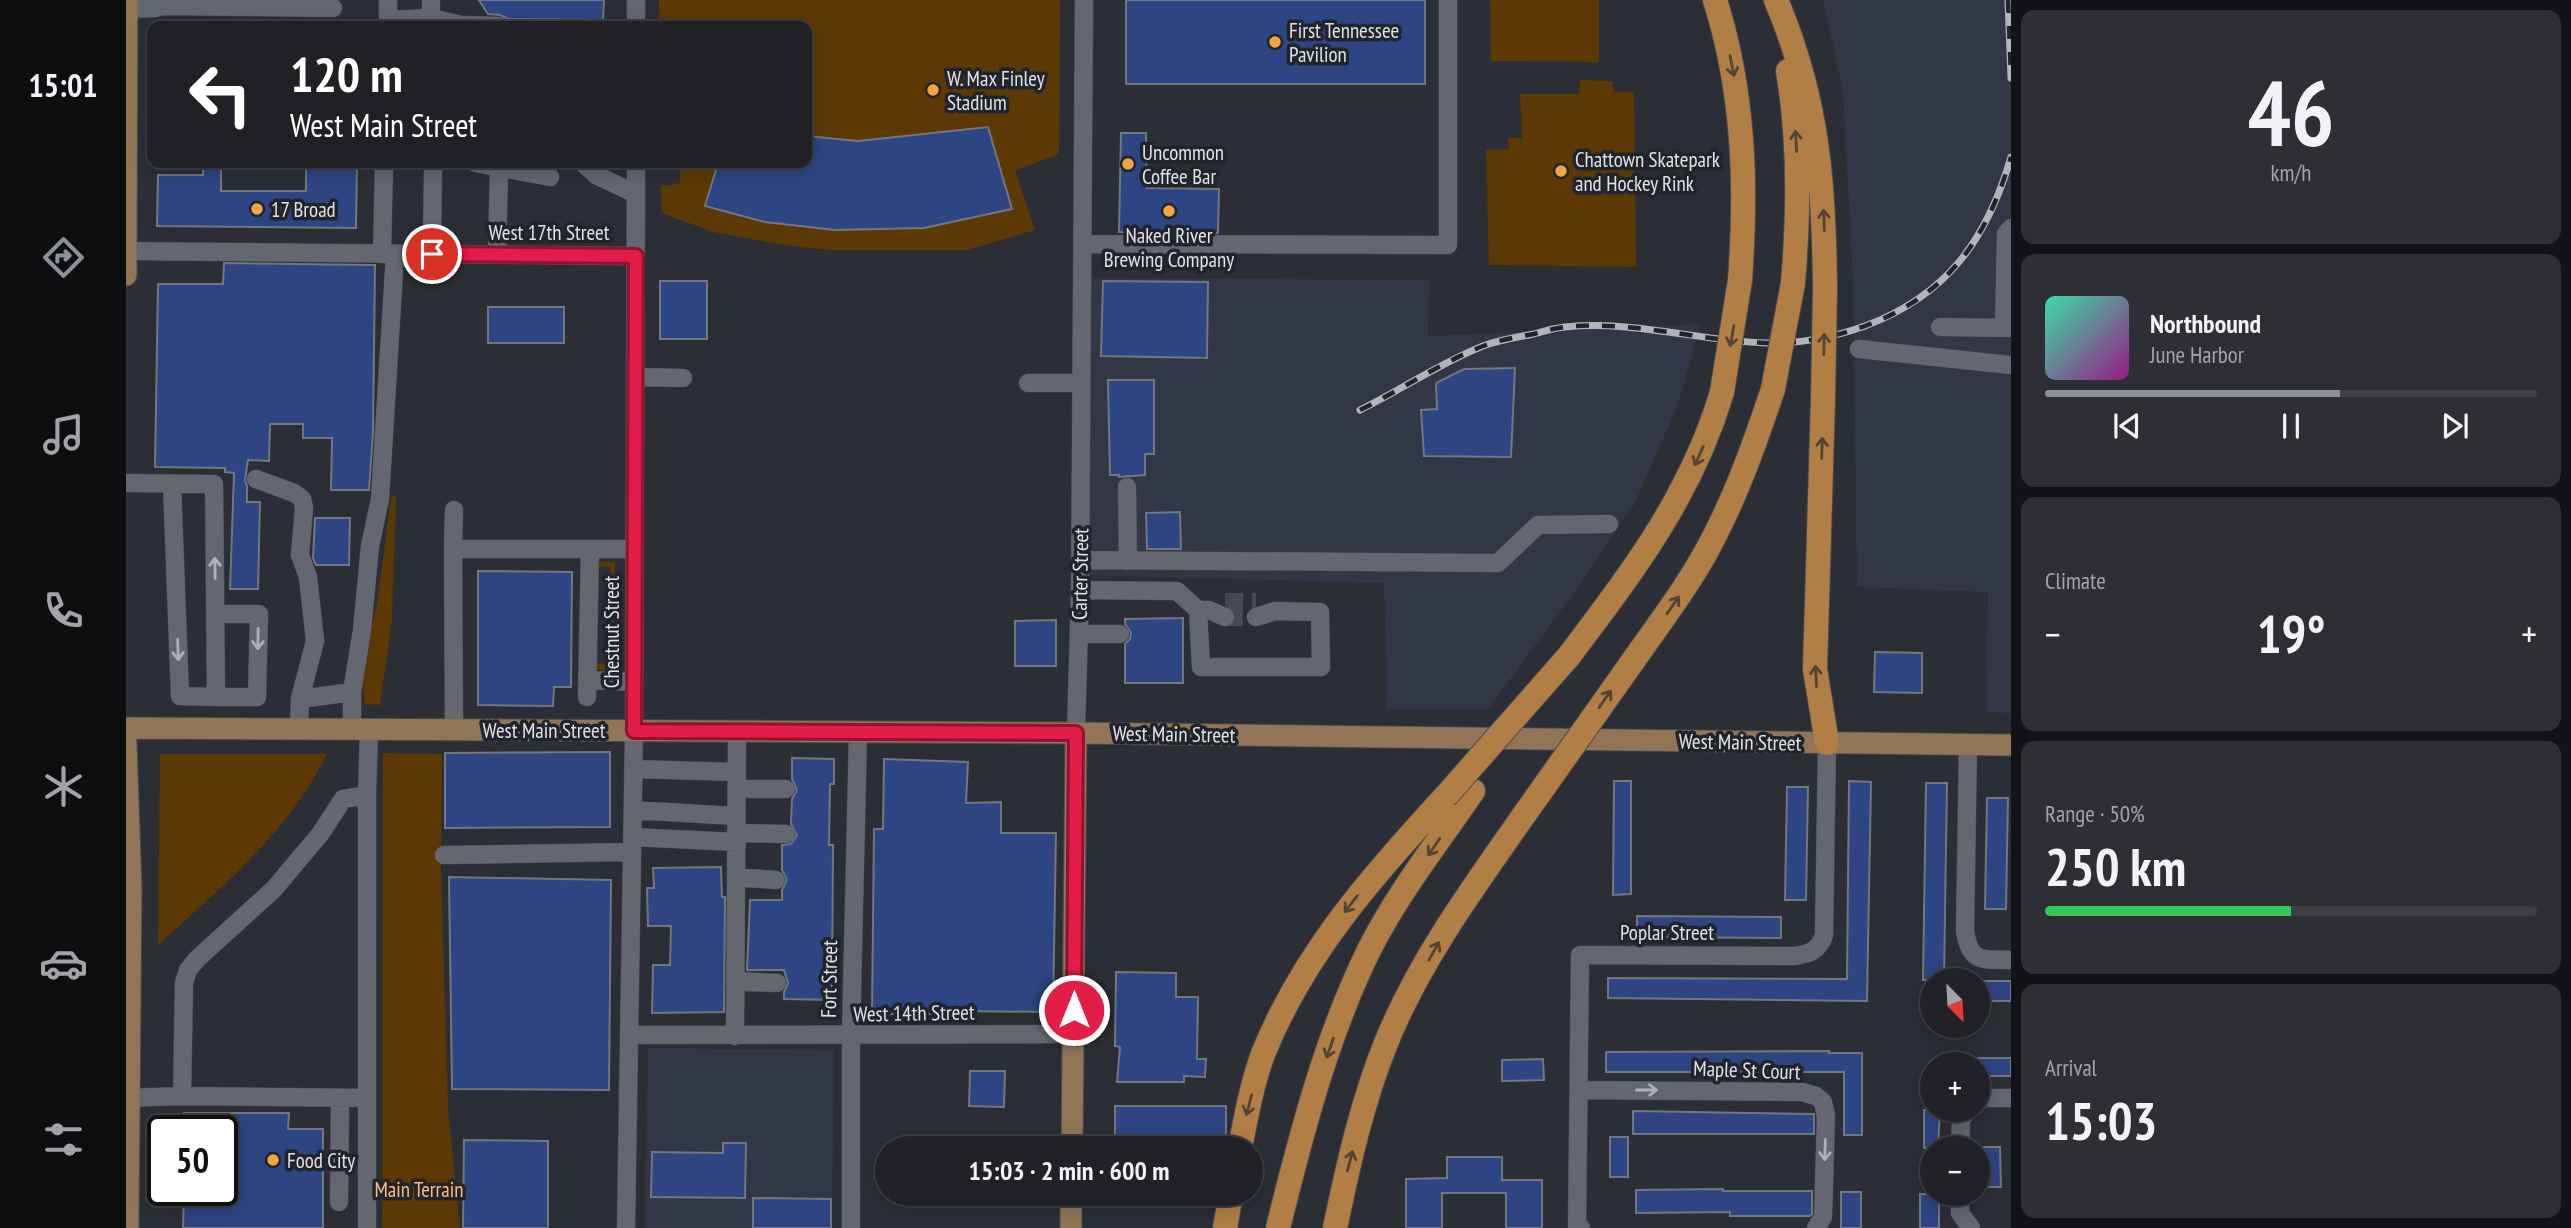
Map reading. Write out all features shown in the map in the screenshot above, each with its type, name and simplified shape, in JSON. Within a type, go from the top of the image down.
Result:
[{"type":"highway","points":[[1278,1228],[1299,1141],[1342,1015],[1370,947],[1473,791],[1663,527],[1698,459],[1722,392],[1740,280],[1744,229],[1742,140],[1732,66],[1715,0]]},
{"type":"highway","points":[[1335,1228],[1358,1132],[1386,1042],[1438,943],[1468,895],[1678,598],[1713,538],[1742,475],[1773,388],[1788,319],[1797,223],[1796,139],[1788,74],[1773,0]]},
{"type":"highway","points":[[1773,0],[1792,39],[1804,76],[1816,129],[1824,218],[1823,399],[1815,669],[1827,743]]},
{"type":"highway","points":[[1243,1136],[1262,1057],[1289,997],[1324,941],[1351,904],[1569,656]]},
{"type":"highway","points":[[1225,1228],[1229,1206]]},
{"type":"main road","points":[[126,275],[127,6]]},
{"type":"main road","name":"West Main Street","points":[[126,729],[1076,733],[2011,745]]},
{"type":"main road","name":"Carter Street","points":[[1072,1136],[1076,733]]},
{"type":"main road","points":[[126,742],[131,888],[128,1228]]},
{"type":"main road","points":[[1071,1206],[1071,1228]]},
{"type":"street","points":[[387,0],[388,21]]},
{"type":"street","points":[[636,0],[636,21]]},
{"type":"street","name":"Carter Street","points":[[1076,733],[1080,590],[1084,0]]},
{"type":"street","points":[[1082,244],[1448,245],[1448,0]]},
{"type":"street","points":[[127,6],[333,8]]},
{"type":"street","points":[[394,21],[431,9],[456,21]]},
{"type":"street","points":[[367,1228],[366,795],[360,730],[352,692],[362,630],[370,546],[380,499],[389,254],[384,168]]},
{"type":"street","points":[[432,254],[433,168]]},
{"type":"street","points":[[497,255],[499,168]]},
{"type":"street","points":[[504,168],[550,177]]},
{"type":"street","points":[[588,168],[596,175],[636,194]]},
{"type":"street","name":"Chestnut Street","points":[[626,1228],[634,731],[636,168]]},
{"type":"street","points":[[1940,327],[2008,328],[2006,233],[2011,228]]},
{"type":"street","name":"West 17th Street","points":[[126,251],[636,256]]},
{"type":"street","points":[[1859,349],[2011,365]]},
{"type":"street","points":[[635,377],[683,378]]},
{"type":"street","points":[[1028,383],[1082,383]]},
{"type":"street","points":[[256,479],[294,493],[302,499],[304,508],[300,555],[308,577],[315,641],[300,699],[299,728]]},
{"type":"street","points":[[126,483],[214,484],[216,697]]},
{"type":"street","points":[[172,484],[180,696],[257,698],[259,614],[215,614]]},
{"type":"street","points":[[1127,487],[1128,561]]},
{"type":"street","points":[[454,510],[454,730]]},
{"type":"street","points":[[1080,560],[1498,563],[1538,525],[1609,524]]},
{"type":"street","points":[[453,549],[634,549]]},
{"type":"street","points":[[590,549],[587,688],[634,682]]},
{"type":"street","points":[[1080,590],[1177,591],[1214,610],[1201,667],[1321,667],[1320,612],[1256,610]]},
{"type":"street","points":[[1079,634],[1120,634]]},
{"type":"street","points":[[300,699],[352,692]]},
{"type":"street","points":[[735,1036],[737,731]]},
{"type":"street","name":"Fort Street","points":[[851,1228],[850,1036],[858,732]]},
{"type":"street","name":"Poplar Street","points":[[1579,1228],[1580,955],[1794,956],[1810,954],[1821,945],[1824,925],[1827,743]]},
{"type":"street","points":[[1968,745],[1967,946],[1973,955],[1984,960],[2011,960]]},
{"type":"street","points":[[633,769],[737,780],[786,789]]},
{"type":"street","points":[[182,1096],[184,983],[188,970],[274,889],[321,833],[343,799],[366,795]]},
{"type":"street","points":[[633,810],[737,830],[786,834]]},
{"type":"street","points":[[444,855],[632,844],[737,830]]},
{"type":"street","points":[[736,877],[776,880]]},
{"type":"street","points":[[735,981],[777,983]]},
{"type":"street","name":"West 14th Street","points":[[629,1035],[1074,1034]]},
{"type":"street","name":"Maple St Court","points":[[1579,1090],[1802,1092],[1816,1096],[1823,1102],[1826,1116],[1823,1217],[1815,1228]]},
{"type":"street","points":[[128,1097],[366,1098]]},
{"type":"street","points":[[339,1202],[340,1098]]},
{"type":"street","points":[[1990,1098],[2011,1098]]},
{"type":"street","points":[[1960,1206],[1960,1213],[1971,1228]]},
{"type":"shaded area","points":[[1823,0],[2011,0],[2011,713],[1986,712],[1988,592],[1857,587],[1853,282],[1843,92]]},
{"type":"shaded area","points":[[1082,278],[1429,280],[1428,336],[1701,324],[1678,405],[1634,505],[1558,615],[1488,709],[1387,709],[1384,583],[1080,575]]},
{"type":"shaded area","points":[[648,1048],[834,1050],[832,1228],[645,1228]]},
{"type":"green space","name":"W. Max Finley Stadium","points":[[659,0],[1060,0],[1059,154],[1015,171],[1035,230],[967,250],[828,250],[713,232],[662,213],[661,186],[680,183],[680,168],[812,168],[812,21],[659,21]]},
{"type":"green space","points":[[1490,0],[1599,0],[1599,62],[1491,61]]},
{"type":"green space","name":"Chattown Skatepark and Hockey Rink","points":[[1580,80],[1612,81],[1614,92],[1634,92],[1636,267],[1489,265],[1486,150],[1509,149],[1508,138],[1522,138],[1520,94],[1579,94]]},
{"type":"green space","points":[[393,496],[396,496],[392,619],[380,705],[365,704],[364,664],[378,596]]},
{"type":"green space","points":[[597,561],[615,562],[614,670],[595,668],[596,664],[608,662],[610,567],[598,567]]},
{"type":"green space","name":"Main Terrain","points":[[383,753],[442,754],[441,872],[448,1107],[460,1228],[382,1228]]},
{"type":"green space","points":[[160,754],[327,754],[293,809],[273,834],[229,880],[158,945]]},
{"type":"building","points":[[479,0],[604,0],[603,20],[508,19],[488,14]]},
{"type":"building","name":"First Tennessee Pavilion","points":[[1126,0],[1425,0],[1425,84],[1126,84]]},
{"type":"building","points":[[988,127],[1012,209],[924,228],[835,230],[765,222],[705,206],[716,168],[812,168],[812,136],[858,141]]},
{"type":"building","name":"Naked River Brewing Company","points":[[1121,133],[1146,133],[1147,188],[1219,189],[1218,233],[1119,232]]},
{"type":"building","name":"17 Broad","points":[[203,168],[221,168],[221,191],[306,191],[306,168],[357,168],[356,228],[157,226],[158,175],[203,175]]},
{"type":"building","points":[[224,263],[375,265],[373,432],[369,490],[331,490],[332,438],[303,438],[303,424],[270,424],[269,461],[248,460],[245,480],[247,502],[260,502],[258,589],[230,589],[234,473],[225,472],[225,468],[155,467],[158,284],[223,284]]},
{"type":"building","points":[[660,281],[707,281],[707,339],[660,339]]},
{"type":"building","points":[[1103,281],[1208,282],[1207,358],[1101,356]]},
{"type":"building","points":[[488,307],[564,307],[564,343],[488,343]]},
{"type":"building","points":[[1515,368],[1511,457],[1424,456],[1421,410],[1437,409],[1436,383],[1464,369]]},
{"type":"building","points":[[1108,380],[1154,380],[1154,454],[1145,454],[1145,475],[1110,475]]},
{"type":"building","points":[[1180,512],[1181,549],[1147,549],[1146,513]]},
{"type":"building","points":[[315,518],[350,518],[349,565],[316,565],[313,558]]},
{"type":"building","points":[[478,571],[572,572],[571,687],[554,687],[553,706],[478,705]]},
{"type":"building","points":[[1183,618],[1183,683],[1125,683],[1125,644],[1131,633],[1125,619]]},
{"type":"building","points":[[1056,620],[1056,666],[1015,666],[1015,621]]},
{"type":"building","points":[[1875,652],[1922,653],[1922,693],[1874,692]]},
{"type":"building","points":[[610,752],[610,827],[445,828],[445,753]]},
{"type":"building","points":[[792,758],[834,759],[834,784],[830,784],[829,845],[833,845],[832,1000],[784,999],[788,983],[784,970],[747,970],[750,900],[782,900],[782,890],[787,880],[782,870],[782,845],[791,844],[797,835],[791,824],[792,799],[797,790],[792,779]]},
{"type":"building","points":[[884,759],[968,762],[966,803],[1001,802],[1001,833],[1056,833],[1053,1012],[872,1014],[874,829],[883,829]]},
{"type":"building","points":[[1614,781],[1631,781],[1631,894],[1613,895]]},
{"type":"building","points":[[1849,781],[1871,782],[1867,1001],[1608,998],[1608,978],[1847,979]]},
{"type":"building","points":[[1926,783],[1947,783],[1944,968],[1923,968]]},
{"type":"building","points":[[1787,787],[1808,787],[1806,900],[1785,900]]},
{"type":"building","points":[[1987,798],[2008,798],[2006,909],[1985,909]]},
{"type":"building","points":[[721,867],[722,897],[725,897],[724,1012],[652,1013],[653,965],[670,965],[671,926],[648,926],[647,888],[654,888],[653,868]]},
{"type":"building","points":[[449,877],[611,880],[609,1090],[452,1089]]},
{"type":"building","points":[[1637,916],[1781,917],[1781,938],[1637,937]]},
{"type":"building","points":[[1116,972],[1176,973],[1176,997],[1198,997],[1197,1059],[1206,1059],[1205,1077],[1184,1076],[1184,1082],[1117,1082],[1120,1047],[1115,1046]]},
{"type":"building","points":[[1990,981],[2011,981],[2011,1001],[1990,1001]]},
{"type":"building","points":[[1606,1052],[1862,1053],[1862,1135],[1844,1135],[1844,1072],[1606,1072]]},
{"type":"building","points":[[1990,1058],[2011,1058],[2011,1076],[1990,1076]]},
{"type":"building","points":[[1543,1059],[1544,1080],[1502,1081],[1502,1060]]},
{"type":"building","points":[[970,1071],[1005,1071],[1004,1107],[969,1106]]},
{"type":"building","points":[[1115,1106],[1226,1106],[1226,1136],[1115,1136]]},
{"type":"building","points":[[1633,1111],[1814,1114],[1814,1134],[1633,1134]]},
{"type":"building","name":"Food City","points":[[289,1113],[288,1129],[323,1129],[323,1228],[183,1228],[184,1206],[238,1206],[238,1115],[184,1115]]},
{"type":"building","points":[[1924,1122],[1939,1122],[1939,1136],[1924,1136]]},
{"type":"building","points":[[1610,1137],[1628,1137],[1628,1177],[1610,1177]]},
{"type":"building","points":[[464,1140],[548,1141],[548,1228],[463,1228]]},
{"type":"building","points":[[723,1143],[746,1143],[745,1198],[651,1197],[652,1152],[723,1153]]},
{"type":"building","points":[[1990,1147],[2000,1147],[2001,1187],[1990,1187]]},
{"type":"building","points":[[1447,1157],[1502,1157],[1502,1180],[1542,1180],[1542,1228],[1506,1228],[1506,1193],[1442,1193],[1442,1228],[1406,1228],[1406,1179],[1447,1178]]},
{"type":"building","points":[[1636,1190],[1812,1191],[1812,1214],[1730,1216],[1730,1212],[1636,1213]]},
{"type":"building","points":[[1841,1192],[1861,1192],[1861,1228],[1841,1228]]},
{"type":"building","points":[[753,1198],[831,1199],[831,1228],[753,1228]]},
{"type":"building","points":[[1920,1206],[1939,1206],[1939,1228],[1920,1228]]},
{"type":"tunnel","points":[[1225,602],[1256,602]]},
{"type":"tunnel","points":[[1225,617],[1256,617]]},
{"type":"railway","points":[[2008,0],[2011,78]]},
{"type":"railway","points":[[1360,410],[1451,360],[1483,346],[1557,328],[1616,326],[1779,343],[1817,339],[1865,326],[1919,298],[1941,281],[1960,261],[1990,214],[2011,157]]},
{"type":"place","name":"First Tennessee Pavilion","points":[[1275,42]]},
{"type":"place","name":"W. Max Finley Stadium","points":[[933,90]]},
{"type":"place","name":"Uncommon Coffee Bar","points":[[1128,164]]},
{"type":"place","name":"Chattown Skatepark and Hockey Rink","points":[[1561,171]]},
{"type":"place","name":"17 Broad","points":[[257,209]]},
{"type":"place","name":"Naked River Brewing Company","points":[[1169,211]]},
{"type":"place","name":"Food City","points":[[273,1160]]},
{"type":"route","points":[[432,254],[636,256],[634,731],[1076,733],[1074,1010]]}]
